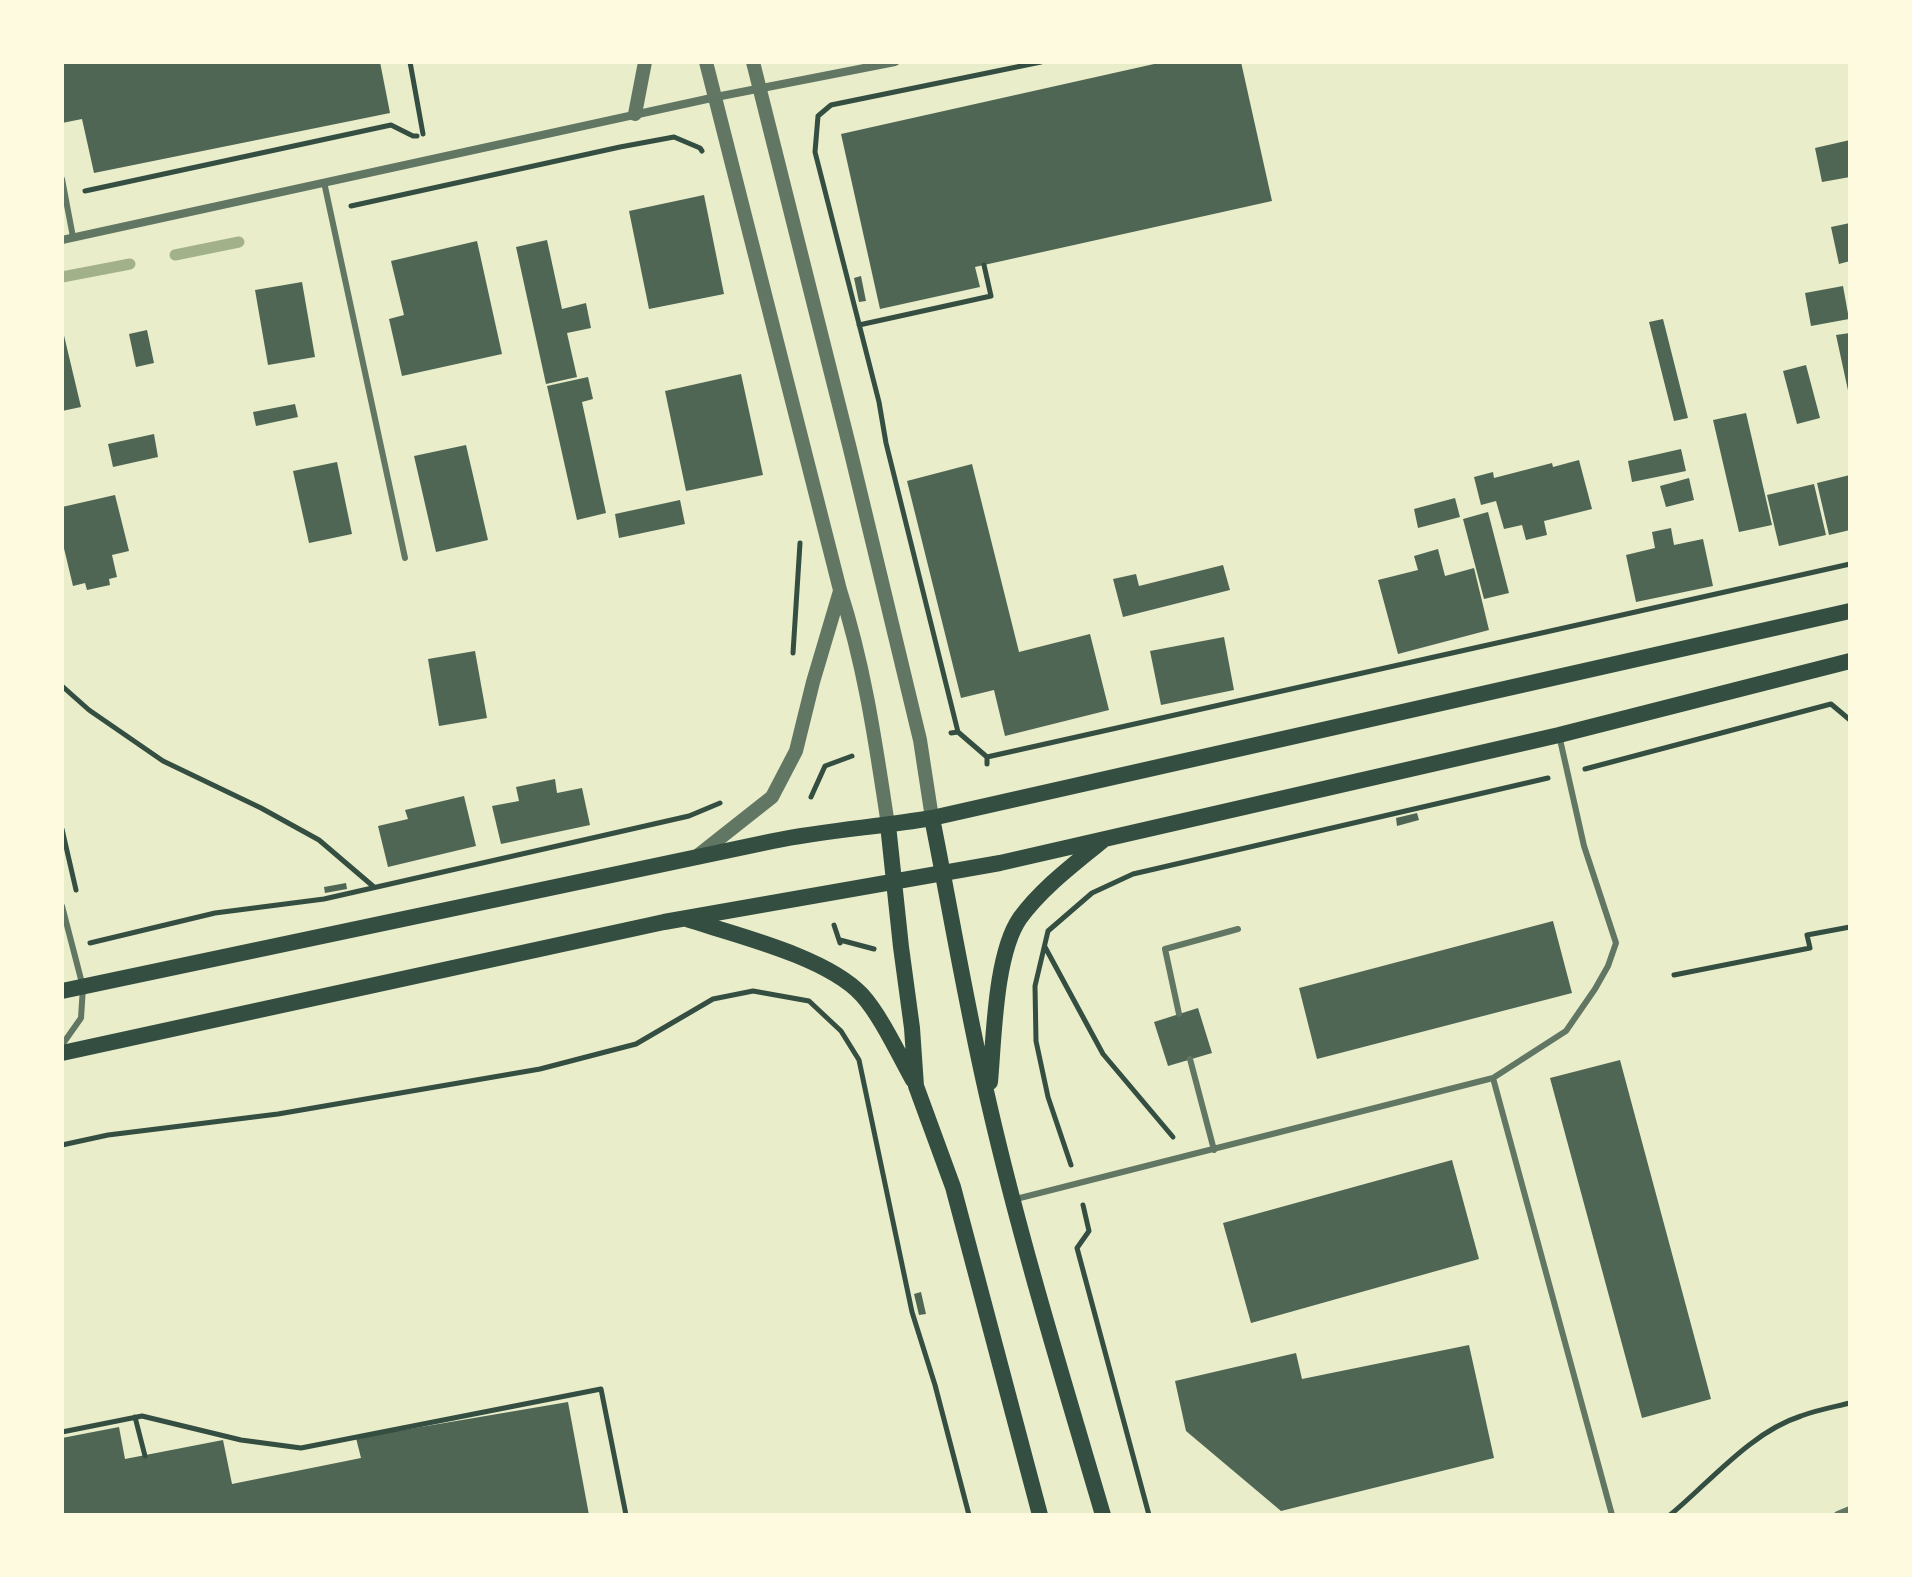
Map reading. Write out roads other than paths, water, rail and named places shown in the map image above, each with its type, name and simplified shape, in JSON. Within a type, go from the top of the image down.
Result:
[{"type":"main road","points":[[62,991],[815,833],[932,818],[1850,611]]},
{"type":"main road","points":[[62,1053],[633,928],[1000,863],[1559,735],[1850,661]]},
{"type":"main road","points":[[932,818],[988,1101],[1012,1200],[1103,1515]]},
{"type":"main road","points":[[888,825],[916,1086]]},
{"type":"main road","points":[[988,1101],[1002,962],[1019,920],[1056,878],[1106,838]]},
{"type":"main road","points":[[685,919],[776,948],[830,970],[861,995],[885,1030],[916,1086],[953,1187],[1040,1515]]},
{"type":"street","points":[[635,114],[645,62]]},
{"type":"street","points":[[706,62],[840,590],[853,630],[888,825]]},
{"type":"street","points":[[753,62],[916,725],[932,818]]},
{"type":"street","points":[[62,240],[635,114],[895,62]]},
{"type":"street","points":[[694,859],[772,797],[796,751],[840,590]]},
{"type":"street","points":[[1838,1515],[1850,1510]]},
{"type":"lane","points":[[62,179],[73,237]]},
{"type":"lane","points":[[324,182],[405,558]]},
{"type":"lane","points":[[1012,1200],[1493,1078],[1566,1031],[1602,978],[1616,943],[1584,846],[1559,735]]},
{"type":"lane","points":[[62,906],[83,987],[81,1018],[62,1045]]},
{"type":"lane","points":[[1179,1014],[1165,949],[1238,929]]},
{"type":"lane","points":[[1190,1059],[1214,1150]]},
{"type":"lane","points":[[1493,1078],[1612,1515]]},
{"type":"waterway","points":[[175,255],[239,242]]},
{"type":"waterway","points":[[62,277],[130,264]]}]
